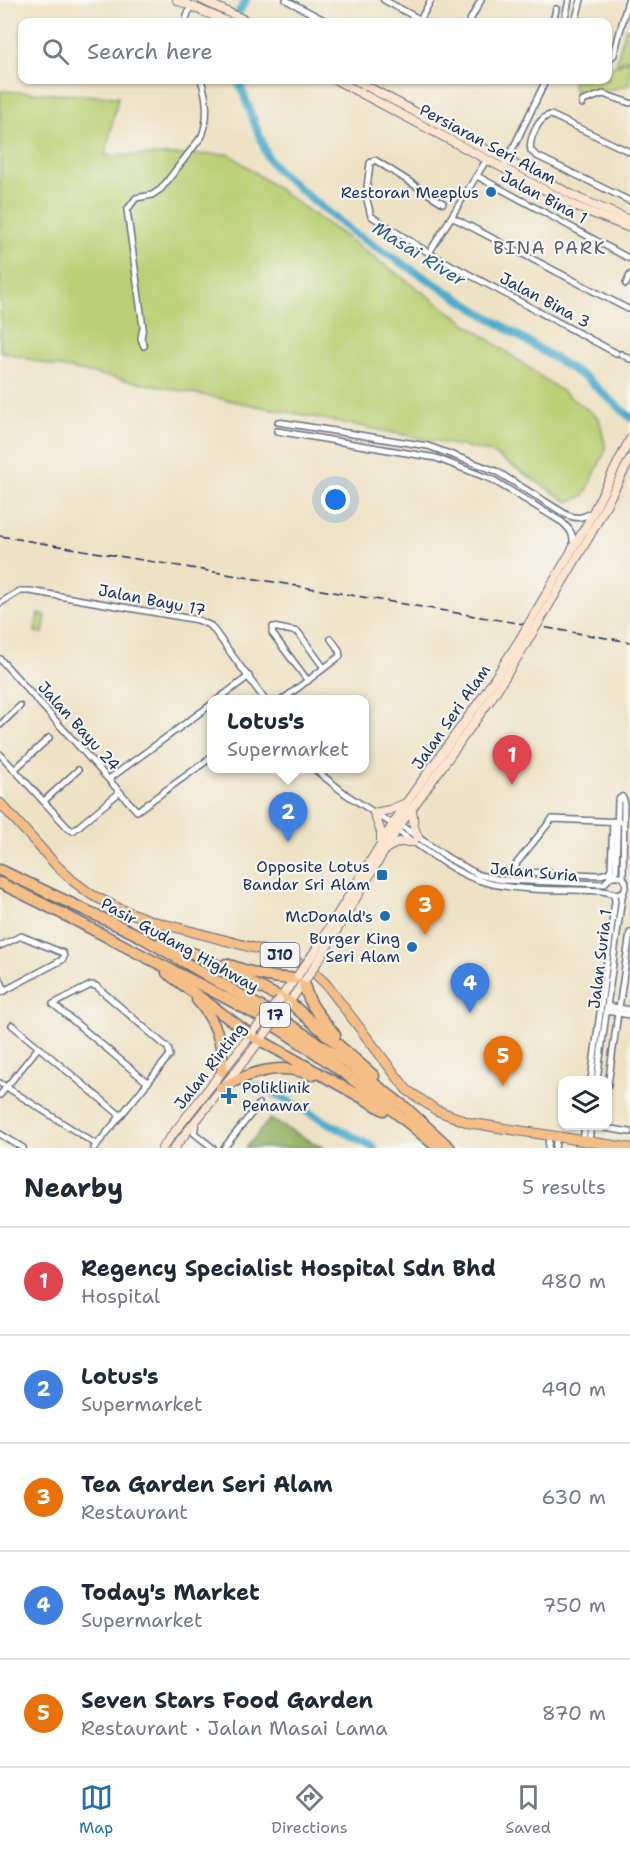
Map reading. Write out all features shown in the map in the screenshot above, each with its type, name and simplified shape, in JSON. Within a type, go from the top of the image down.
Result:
[{"type":"highway","name":"Pasir Gudang Highway","points":[[0,870],[136,934],[275,1015],[346,1062],[406,1108],[450,1148]]},
{"type":"highway","name":"Pasir Gudang Highway","points":[[0,883],[58,910],[269,1022],[339,1069],[438,1148]]},
{"type":"highway","points":[[136,934],[264,976],[301,978],[306,994],[315,1008],[349,1052]]},
{"type":"highway","points":[[140,954],[257,1035],[416,1129]]},
{"type":"highway","points":[[195,954],[284,1001],[349,1052],[406,1108]]},
{"type":"highway","points":[[175,979],[202,1005],[219,1034],[222,1071]]},
{"type":"highway","points":[[221,1088],[240,1077],[258,1071],[280,1069],[304,1072],[346,1089]]},
{"type":"main road","points":[[177,0],[219,18]]},
{"type":"main road","points":[[202,0],[218,5],[241,18]]},
{"type":"main road","name":"Persiaran Seri Alam","points":[[344,84],[487,159],[505,164],[630,220]]},
{"type":"main road","name":"Persiaran Seri Alam","points":[[362,84],[577,207],[630,228]]},
{"type":"main road","name":"Jalan Seri Alam","points":[[284,1001],[316,956],[383,847],[394,825],[491,699],[538,615],[630,439]]},
{"type":"main road","name":"Jalan Seri Alam","points":[[538,615],[592,532],[630,459]]},
{"type":"main road","name":"J10","points":[[0,803],[56,865],[92,895],[152,921],[277,954],[308,966],[326,984],[401,1083],[436,1110],[470,1123],[630,1148]]},
{"type":"main road","points":[[409,805],[416,839],[383,847],[381,832],[374,813],[409,805]]},
{"type":"main road","name":"Jalan Rinting","points":[[174,1148],[284,1001]]},
{"type":"main road","name":"Jalan Rinting","points":[[162,1148],[222,1071],[257,1035]]},
{"type":"street","points":[[286,0],[320,18]]},
{"type":"street","points":[[384,0],[415,18]]},
{"type":"street","points":[[422,18],[431,0]]},
{"type":"street","points":[[471,18],[481,0]]},
{"type":"street","points":[[565,18],[569,0]]},
{"type":"street","points":[[576,18],[581,0]]},
{"type":"street","points":[[612,57],[628,0]]},
{"type":"street","points":[[186,18],[191,5]]},
{"type":"street","points":[[555,18],[556,9]]},
{"type":"street","points":[[622,24],[630,24]]},
{"type":"street","points":[[144,346],[141,338],[143,327],[127,210],[136,198],[152,195],[161,189],[202,136],[205,129],[206,99],[202,84]]},
{"type":"street","points":[[505,164],[544,84]]},
{"type":"street","points":[[582,104],[583,101],[603,93],[630,103]]},
{"type":"street","points":[[630,152],[551,115],[546,115],[530,143],[533,153],[630,201]]},
{"type":"street","points":[[429,253],[487,159]]},
{"type":"street","name":"Jalan Bina 3","points":[[443,203],[375,160],[370,163],[366,196],[371,216],[429,253],[618,354],[630,358]]},
{"type":"street","name":"Jalan Bina 1","points":[[477,176],[630,258]]},
{"type":"street","points":[[452,217],[628,309]]},
{"type":"street","points":[[626,284],[630,275]]},
{"type":"street","points":[[278,422],[428,446],[496,471],[567,515],[575,518],[583,517],[594,510]]},
{"type":"street","points":[[277,431],[436,458],[483,477],[562,522],[570,529],[574,538],[573,548]]},
{"type":"street","name":"Jalan Bayu 17","points":[[1,601],[20,591],[30,591],[198,620],[211,626],[262,695]]},
{"type":"street","points":[[308,681],[272,633],[273,627],[298,632],[324,668]]},
{"type":"street","points":[[288,695],[340,654],[331,639]]},
{"type":"street","name":"Jalan Bayu 24","points":[[0,659],[137,811],[207,761]]},
{"type":"street","points":[[223,695],[249,676]]},
{"type":"street","points":[[0,725],[20,706]]},
{"type":"street","points":[[109,779],[207,708]]},
{"type":"street","points":[[14,770],[49,738]]},
{"type":"street","points":[[0,754],[73,831],[120,792]]},
{"type":"street","points":[[44,801],[78,770]]},
{"type":"street","points":[[319,773],[347,795],[394,825]]},
{"type":"street","points":[[552,819],[618,822],[611,869],[608,873],[600,875],[519,872],[516,868],[516,864],[552,819]]},
{"type":"street","points":[[618,822],[623,877],[626,883],[623,892],[612,893],[607,887],[616,871],[618,822]]},
{"type":"street","name":"Jalan Suria","points":[[394,825],[479,874],[502,880],[602,885],[610,878]]},
{"type":"street","name":"Jalan Suria","points":[[416,839],[447,864],[477,880],[501,886],[612,893]]},
{"type":"street","points":[[569,883],[582,880],[585,874]]},
{"type":"street","points":[[610,878],[619,875],[623,877]]},
{"type":"street","name":"Jalan Suria 1","points":[[605,1008],[623,892]]},
{"type":"street","name":"Jalan Suria 1","points":[[598,1076],[604,1031],[615,901],[612,893]]},
{"type":"street","points":[[609,1076],[630,933]]},
{"type":"street","points":[[0,946],[21,936],[63,953],[64,957],[2,992],[0,979]]},
{"type":"street","points":[[0,1083],[95,1146],[121,1116],[148,1083],[170,1055],[168,1048],[96,986],[91,985],[53,1004],[148,1083]]},
{"type":"street","points":[[592,1076],[605,1008],[630,1015]]},
{"type":"street","points":[[619,1011],[630,1010]]},
{"type":"street","points":[[12,1025],[121,1116]]},
{"type":"street","points":[[0,1095],[38,1048]]},
{"type":"street","points":[[224,1148],[259,1104]]},
{"type":"street","points":[[197,1118],[194,1133],[213,1148]]},
{"type":"street","points":[[612,1129],[630,1132]]},
{"type":"street","points":[[585,1130],[586,1141]]},
{"type":"street","points":[[586,1141],[589,1130]]},
{"type":"street","points":[[0,1134],[23,1148]]},
{"type":"street","points":[[548,1148],[553,1136]]},
{"type":"street","points":[[553,1136],[555,1148]]},
{"type":"green space","points":[[625,29],[630,29],[630,58],[616,64]]},
{"type":"green space","points":[[630,60],[630,85],[577,97],[573,84],[612,84],[612,67]]},
{"type":"green space","points":[[0,91],[118,97],[105,156],[229,154],[599,418],[606,450],[584,496],[568,502],[491,452],[50,365],[0,351]]},
{"type":"green space","points":[[38,614],[46,616],[43,633],[35,632]]},
{"type":"green space","points":[[270,1119],[323,1148],[246,1148]]},
{"type":"waterway","name":"Masai River","points":[[235,18],[246,0]]},
{"type":"waterway","name":"Masai River","points":[[240,84],[268,158],[278,171],[352,232],[586,378],[630,417]]},
{"type":"waterway","points":[[253,1085],[266,1089],[374,1148]]},
{"type":"railway","points":[[0,536],[630,642]]},
{"type":"place","name":"Restoran Meeplus","points":[[491,192]]},
{"type":"place","name":"Regency Specialist Hospital Sdn Bhd","points":[[512,785]]},
{"type":"place","name":"Lotus's","points":[[288,842]]},
{"type":"place","name":"Opposite Lotus Bandar Sri Alam","points":[[382,875]]},
{"type":"place","name":"McDonald's","points":[[385,916]]},
{"type":"place","name":"Tea Garden Seri Alam","points":[[425,935]]},
{"type":"place","name":"Burger King Seri Alam","points":[[412,947]]},
{"type":"place","name":"Today's Market","points":[[470,1013]]},
{"type":"place","name":"Seven Stars Food Garden","points":[[503,1086]]},
{"type":"place","name":"Poliklinik Penawar","points":[[229,1096]]},
{"type":"district","name":"BINA PARK","points":[[550,248]]}]
